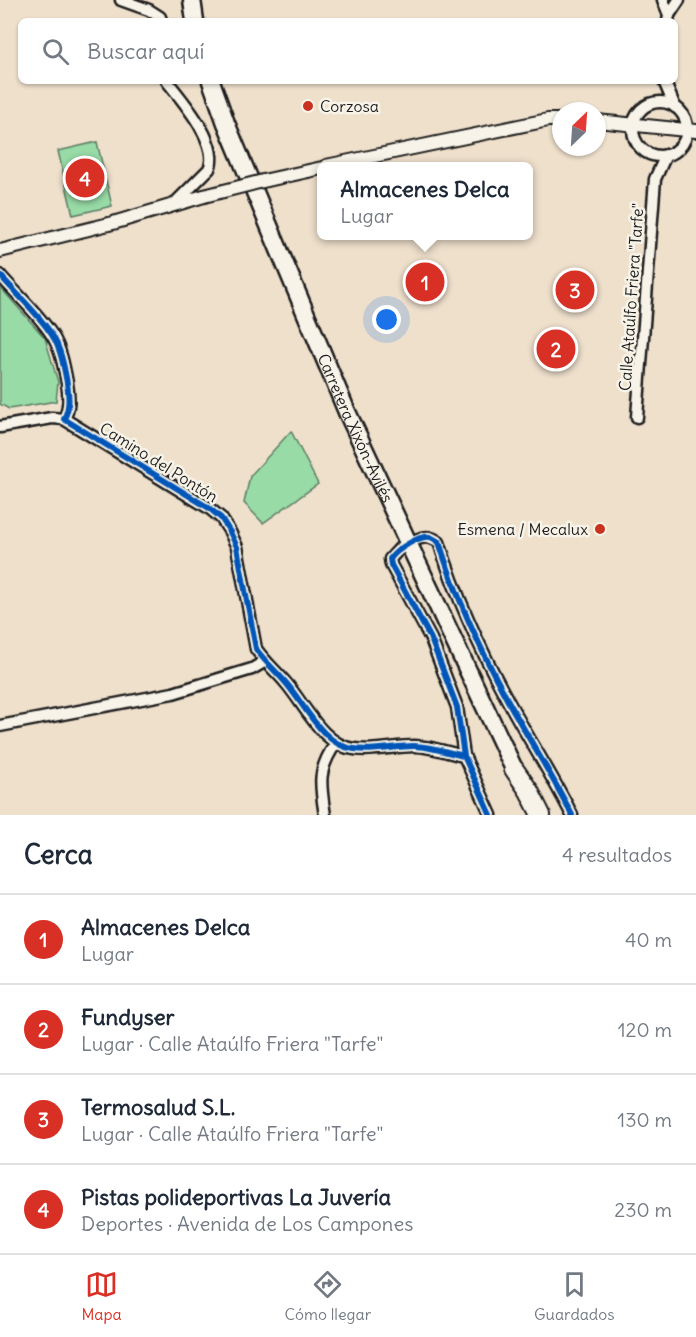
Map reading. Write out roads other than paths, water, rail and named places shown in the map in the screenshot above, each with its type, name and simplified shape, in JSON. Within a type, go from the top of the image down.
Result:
[{"type":"highway","points":[[192,0],[195,18]]},
{"type":"highway","name":"Carretera Xixón-Avilés","points":[[212,84],[226,123],[347,412],[514,769]]},
{"type":"highway","points":[[514,769],[520,792],[531,815]]},
{"type":"highway","points":[[514,769],[541,815]]},
{"type":"street","points":[[121,0],[149,10],[160,18]]},
{"type":"street","points":[[663,0],[669,18]]},
{"type":"street","points":[[669,18],[679,0]]},
{"type":"street","points":[[169,84],[201,127],[212,163],[209,169],[174,204]]},
{"type":"street","points":[[648,105],[663,84]]},
{"type":"street","points":[[665,84],[675,107]]},
{"type":"street","points":[[634,125],[641,110],[658,102],[675,107],[682,113],[692,130]]},
{"type":"street","points":[[345,162],[552,120]]},
{"type":"street","points":[[606,122],[692,130]]},
{"type":"street","name":"Calle Ataúlfo Friera \"Tarfe\"","points":[[634,125],[636,141],[648,153],[655,179],[637,417]]},
{"type":"street","name":"Calle Ataúlfo Friera \"Tarfe\"","points":[[655,179],[666,155],[681,146],[692,130]]},
{"type":"street","points":[[648,153],[666,155]]},
{"type":"street","points":[[0,251],[113,223],[263,180],[317,169]]},
{"type":"street","points":[[0,275],[52,335],[58,348],[70,398],[64,419],[52,418],[0,427]]},
{"type":"street","name":"Camino del Pontón","points":[[64,419],[195,499],[221,518],[231,532],[237,547],[256,649],[264,662],[287,684],[316,723],[336,743]]},
{"type":"street","points":[[418,539],[432,537],[439,542],[462,602],[502,689],[572,815]]},
{"type":"street","points":[[400,548],[390,559],[391,565],[431,639],[457,707],[464,756],[491,815]]},
{"type":"street","points":[[0,726],[173,693],[252,669],[264,662]]},
{"type":"street","points":[[326,815],[320,786],[321,773],[336,743],[352,749],[384,750],[416,746],[464,756]]},
{"type":"place","name":"Corzosa","points":[[308,106]]},
{"type":"place","name":"Pistas polideportivas La Juvería","points":[[85,178]]},
{"type":"place","name":"Almacenes Delca","points":[[425,282]]},
{"type":"place","name":"Termosalud S.L.","points":[[575,290]]},
{"type":"place","name":"Fundyser","points":[[556,349]]},
{"type":"place","name":"Esmena / Mecalux","points":[[600,529]]}]
